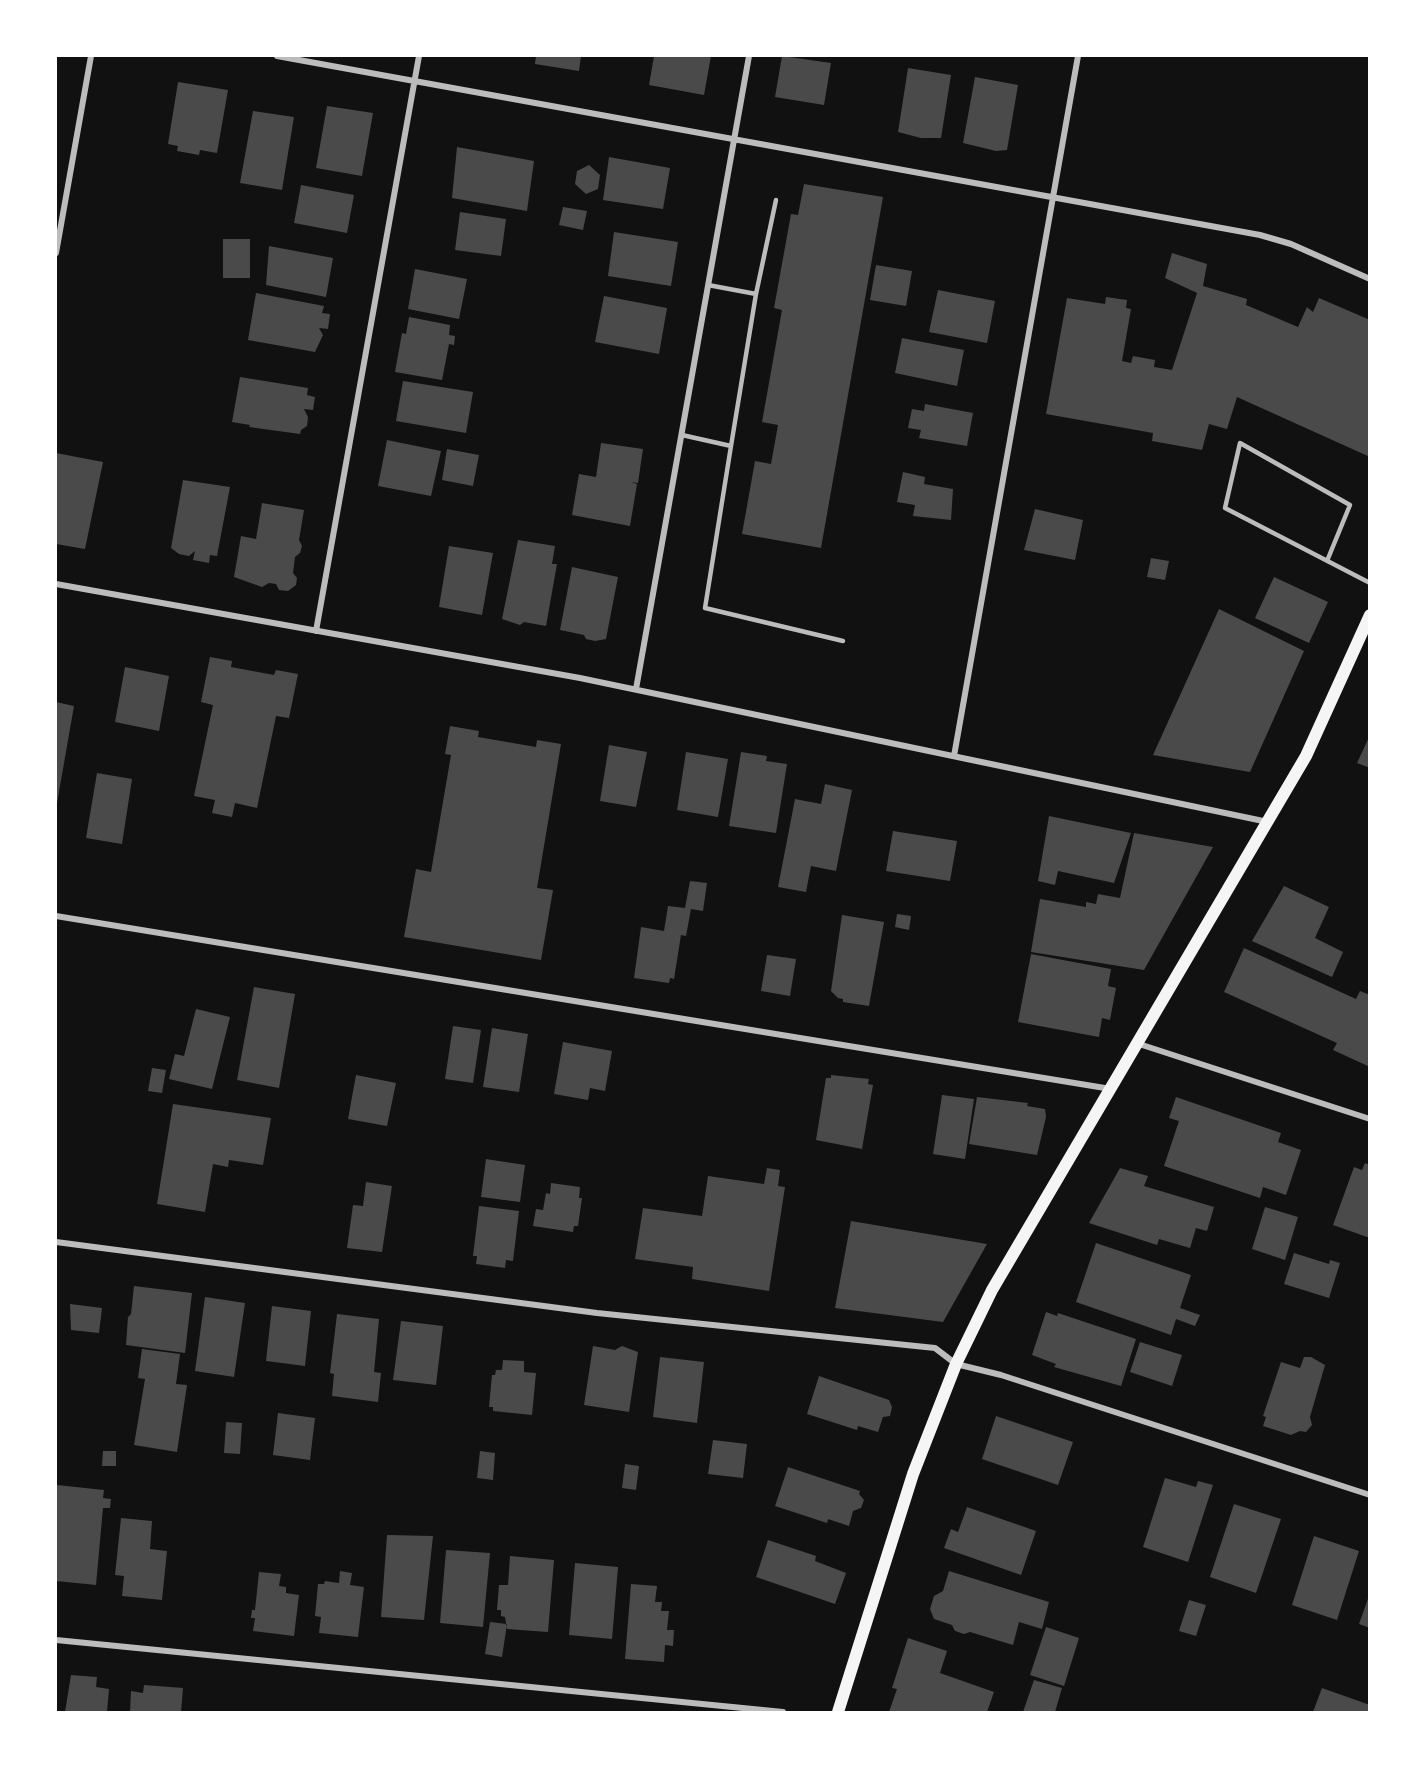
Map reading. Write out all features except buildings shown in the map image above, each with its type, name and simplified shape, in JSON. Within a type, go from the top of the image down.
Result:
[{"type":"main road","points":[[837,1713],[913,1474],[956,1364],[992,1290],[1306,756],[1370,615]]},
{"type":"street","points":[[56,253],[91,56]]},
{"type":"street","points":[[277,56],[1276,239],[1370,279]]},
{"type":"street","points":[[316,631],[419,56]]},
{"type":"street","points":[[636,689],[749,56]]},
{"type":"street","points":[[954,756],[1078,56]]},
{"type":"street","points":[[56,584],[636,689],[1268,822]]},
{"type":"street","points":[[56,916],[1111,1089]]},
{"type":"street","points":[[1136,1043],[1370,1119]]},
{"type":"street","points":[[56,1242],[597,1313],[935,1348],[956,1364],[1001,1375],[1370,1495]]},
{"type":"street","points":[[56,1640],[783,1713]]},
{"type":"lane","points":[[776,200],[756,294],[705,608],[843,641]]},
{"type":"lane","points":[[708,285],[756,294]]},
{"type":"lane","points":[[682,435],[731,446]]},
{"type":"lane","points":[[1327,561],[1350,505],[1240,443],[1225,508],[1327,561],[1370,583]]}]
